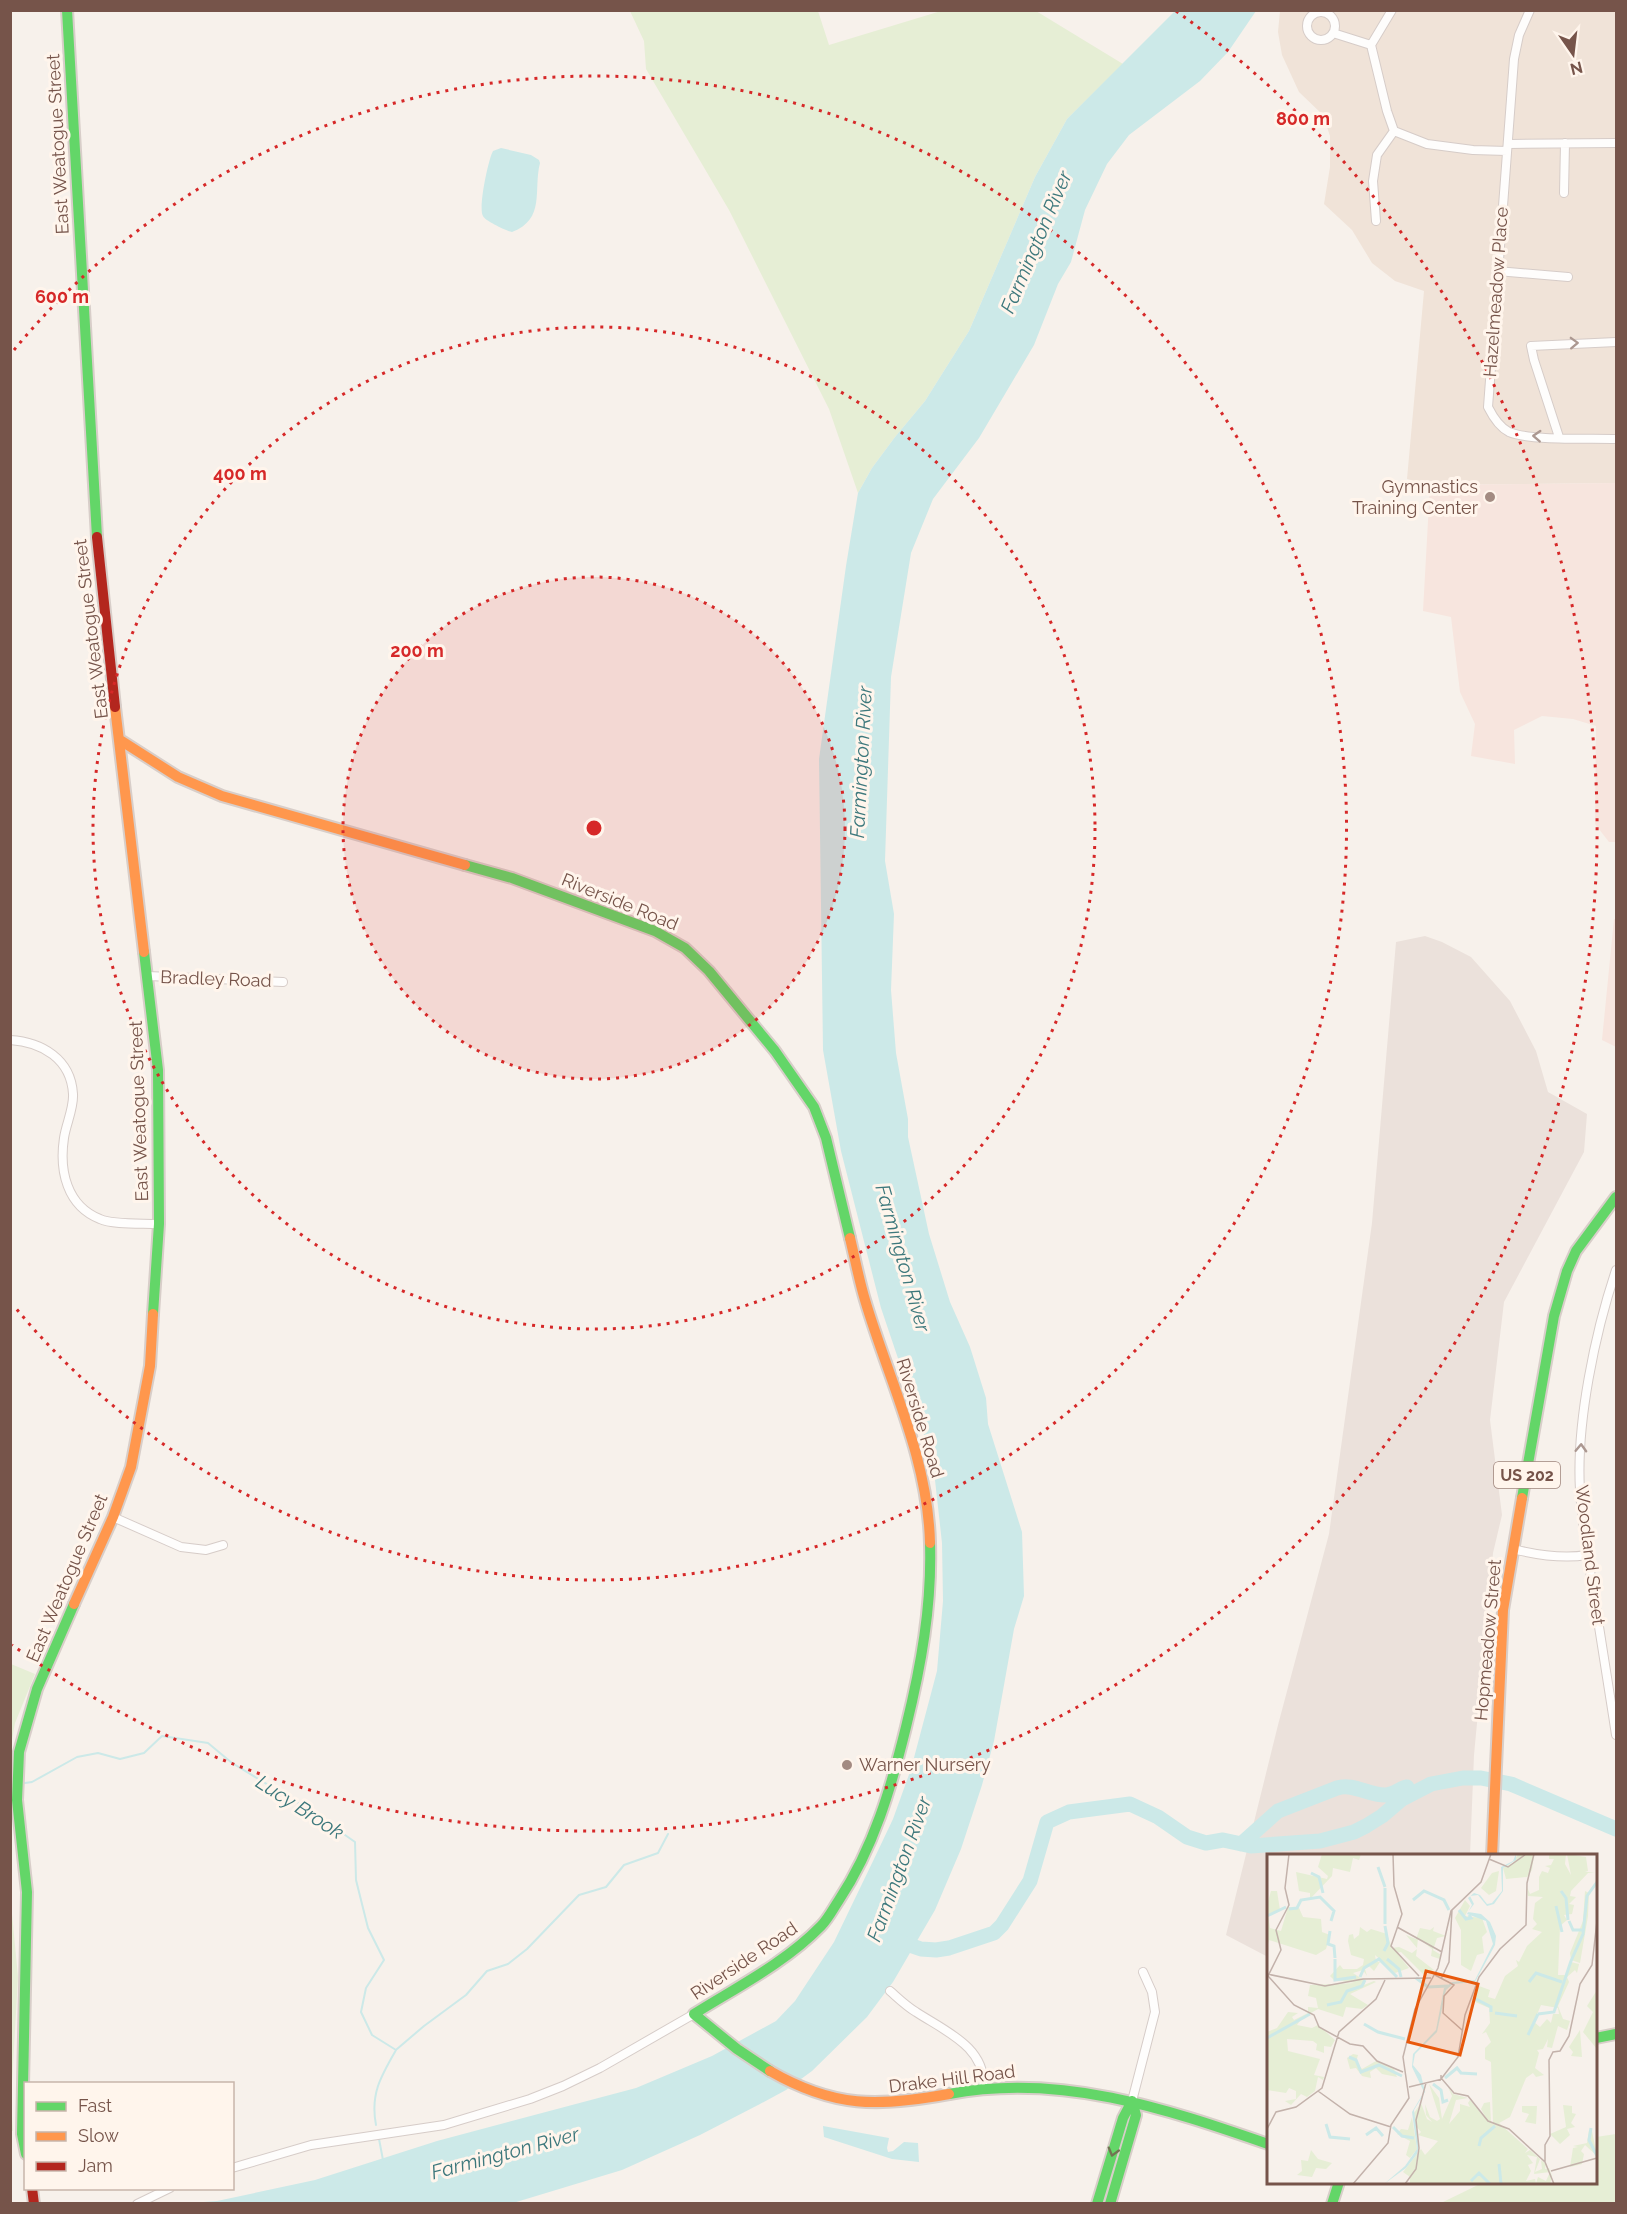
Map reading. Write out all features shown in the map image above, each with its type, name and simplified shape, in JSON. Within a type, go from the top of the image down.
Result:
[{"type":"main road","name":"East Weatogue Street","points":[[24,2144],[22,2134],[27,1892],[17,1800],[20,1752],[37,1689],[113,1517],[131,1467],[150,1366],[159,1224],[158,1070],[98,562],[67,10]]},
{"type":"main road","name":"Riverside Road","points":[[120,740],[178,777],[222,796],[512,878],[655,931],[685,948],[709,971],[775,1051],[814,1107],[826,1138],[865,1300],[911,1433],[922,1477],[931,1545],[927,1632],[921,1671],[892,1786],[868,1848],[848,1887],[823,1924],[796,1950],[694,2014]]},
{"type":"main road","name":"Hopmeadow Street","points":[[1492,1854],[1503,1610],[1559,1293],[1576,1251],[1617,1197]]},
{"type":"main road","name":"Drake Hill Road","points":[[694,2014],[754,2061],[796,2086],[834,2100],[871,2104],[916,2100],[983,2089],[1029,2087],[1084,2091],[1160,2108],[1267,2144]]},
{"type":"main road","points":[[1597,2038],[1617,2034]]},
{"type":"main road","points":[[1097,2204],[1123,2118],[1132,2101]]},
{"type":"main road","points":[[1110,2204],[1136,2115],[1132,2101]]},
{"type":"main road","points":[[1332,2204],[1337,2184]]},
{"type":"street","points":[[1392,10],[1371,45],[1394,131],[1427,144],[1473,150],[1565,143],[1617,143]]},
{"type":"street","name":"Hazelmeadow Place","points":[[1530,10],[1519,35],[1514,59],[1488,407],[1499,425],[1509,432],[1524,435],[1617,439]]},
{"type":"street","points":[[1333,33],[1371,45]]},
{"type":"street","points":[[1376,221],[1373,181],[1377,155],[1394,131]]},
{"type":"street","points":[[1564,193],[1565,143]]},
{"type":"street","points":[[1497,271],[1568,277]]},
{"type":"street","points":[[1559,437],[1531,346],[1617,342]]},
{"type":"street","name":"Bradley Road","points":[[148,976],[283,982]]},
{"type":"street","points":[[10,1040],[38,1045],[65,1065],[74,1095],[64,1139],[63,1161],[66,1179],[75,1203],[102,1221],[159,1224]]},
{"type":"street","name":"Woodland Street","points":[[1617,1270],[1603,1318],[1585,1403],[1580,1490],[1587,1555],[1617,1735]]},
{"type":"street","points":[[113,1517],[181,1547],[206,1550],[223,1545]]},
{"type":"street","points":[[1513,1549],[1559,1557],[1587,1555]]},
{"type":"street","points":[[1132,2101],[1155,2012],[1152,1992],[1143,1972]]},
{"type":"street","points":[[890,1991],[911,2009],[970,2048],[982,2068],[983,2089]]},
{"type":"street","name":"Riverside Road","points":[[234,2167],[311,2145],[444,2125],[530,2099],[600,2068],[694,2014]]},
{"type":"street","points":[[136,2204],[166,2190]]},
{"type":"shaded area","points":[[1280,11],[1616,11],[1616,483],[1430,485],[1407,479],[1424,291],[1395,281],[1372,263],[1352,230],[1324,204],[1330,167],[1330,136],[1323,115],[1299,92],[1282,55],[1278,32]]},
{"type":"shaded area","points":[[1616,483],[1616,842],[1609,842],[1595,824],[1596,726],[1573,719],[1542,716],[1514,730],[1515,764],[1471,756],[1475,724],[1460,692],[1451,617],[1423,611],[1430,485]]},
{"type":"shaded area","points":[[1614,919],[1616,919],[1616,1047],[1602,1040]]},
{"type":"shaded area","points":[[1425,936],[1471,957],[1510,1001],[1536,1051],[1548,1092],[1587,1114],[1584,1152],[1504,1302],[1490,1420],[1502,1515],[1493,1553],[1474,1755],[1470,1854],[1267,1854],[1267,1956],[1226,1935],[1278,1725],[1329,1534],[1372,1223],[1396,942]]},
{"type":"green space","points":[[630,11],[818,11],[829,45],[941,11],[1036,11],[1123,64],[1067,119],[1035,177],[969,331],[925,401],[872,468],[858,493],[829,409],[729,210],[646,69],[644,41]]},
{"type":"green space","points":[[11,1664],[35,1674],[15,1723],[11,1745]]},
{"type":"green space","points":[[10,1893],[18,1977],[11,2101],[13,2131],[10,2130]]},
{"type":"green space","points":[[1616,2134],[1616,2203],[1441,2203],[1480,2184],[1597,2184],[1597,2137]]},
{"type":"water","name":"Farmington River","points":[[1175,11],[1256,11],[1228,52],[1200,81],[1129,135],[1107,164],[1085,210],[1071,262],[1058,284],[1034,345],[979,438],[933,499],[911,553],[891,677],[885,861],[894,914],[891,990],[896,1053],[908,1119],[908,1137],[929,1234],[950,1302],[970,1347],[986,1398],[988,1424],[1022,1532],[1024,1596],[1014,1629],[994,1741],[961,1849],[935,1910],[893,1982],[867,2017],[812,2071],[786,2090],[760,2104],[700,2135],[622,2170],[513,2203],[177,2204],[217,2201],[315,2180],[437,2141],[636,2088],[712,2056],[776,2021],[795,2001],[834,1942],[893,1819],[911,1769],[937,1671],[943,1601],[942,1543],[933,1462],[881,1308],[841,1151],[823,1050],[819,759],[846,566],[858,493],[872,468],[925,401],[969,331],[1035,177],[1067,119]]},
{"type":"water","points":[[501,148],[531,155],[540,163],[534,212],[530,220],[512,232],[488,220],[482,212],[484,184],[491,156],[493,151]]},
{"type":"water","points":[[823,2126],[889,2138],[888,2152],[893,2151],[904,2142],[918,2143],[919,2162],[892,2159],[824,2137]]},
{"type":"waterway","name":"Lucy Brook","points":[[25,1783],[32,1782],[77,1757],[98,1753],[120,1759],[144,1753],[162,1736],[208,1743],[232,1763],[308,1809],[355,1842],[356,1880],[368,1928],[384,1960],[366,1988],[361,2012],[372,2035],[396,2050],[378,2086],[374,2104],[376,2125]]},
{"type":"waterway","name":"Farmington River","points":[[895,1940],[921,1949],[936,1950],[994,1933],[1002,1925],[1030,1881],[1047,1822],[1069,1812],[1130,1804],[1158,1817],[1187,1837],[1206,1843],[1223,1840],[1251,1846],[1320,1841],[1354,1832],[1366,1826],[1402,1799],[1431,1784],[1463,1778],[1481,1778],[1511,1784],[1616,1829]]},
{"type":"waterway","points":[[1241,1844],[1278,1811],[1337,1788],[1349,1787],[1385,1795],[1407,1787]]},
{"type":"waterway","points":[[397,2049],[466,1995],[487,1971],[508,1964],[527,1949],[579,1895],[606,1887],[624,1865],[658,1853],[668,1834]]},
{"type":"waterway","name":"Lucy Brook","points":[[379,2139],[383,2160]]},
{"type":"traffic: fast","points":[[67,10],[97,537]]},
{"type":"traffic: fast","points":[[465,865],[512,878],[655,931],[685,948],[709,971],[775,1051],[814,1107],[826,1138],[850,1238]]},
{"type":"traffic: fast","points":[[144,952],[158,1070],[159,1224],[153,1314]]},
{"type":"traffic: fast","points":[[1522,1498],[1554,1316],[1567,1271],[1576,1251],[1616,1197]]},
{"type":"traffic: fast","points":[[770,2071],[737,2049],[694,2014],[760,1974],[807,1939],[828,1917],[862,1859],[887,1795],[916,1681],[927,1613],[930,1543]]},
{"type":"traffic: fast","points":[[24,2144],[22,2134],[27,1892],[17,1800],[19,1752],[37,1689],[74,1604]]},
{"type":"traffic: fast","points":[[1597,2038],[1616,2034]]},
{"type":"traffic: fast","points":[[949,2094],[990,2089],[1031,2088],[1071,2091],[1151,2107],[1267,2144]]},
{"type":"traffic: fast","points":[[1097,2204],[1123,2118],[1132,2101]]},
{"type":"traffic: fast","points":[[1110,2204],[1136,2115],[1132,2101]]},
{"type":"traffic: fast","points":[[1332,2204],[1338,2184]]},
{"type":"traffic: slow","points":[[115,707],[144,952]]},
{"type":"traffic: slow","points":[[120,740],[178,777],[222,796],[465,865]]},
{"type":"traffic: slow","points":[[850,1238],[865,1300],[915,1450],[928,1511],[930,1543]]},
{"type":"traffic: slow","points":[[74,1604],[113,1517],[131,1467],[150,1366],[153,1314]]},
{"type":"traffic: slow","points":[[1492,1854],[1503,1610],[1522,1498]]},
{"type":"traffic: slow","points":[[770,2071],[815,2092],[857,2101],[900,2101],[949,2094]]},
{"type":"traffic: jam","points":[[97,537],[115,707]]},
{"type":"traffic: jam","points":[[32,2190],[34,2204]]},
{"type":"place","name":"Gymnastics Training Center","points":[[1490,497]]},
{"type":"place","name":"Warner Nursery","points":[[847,1765]]}]
